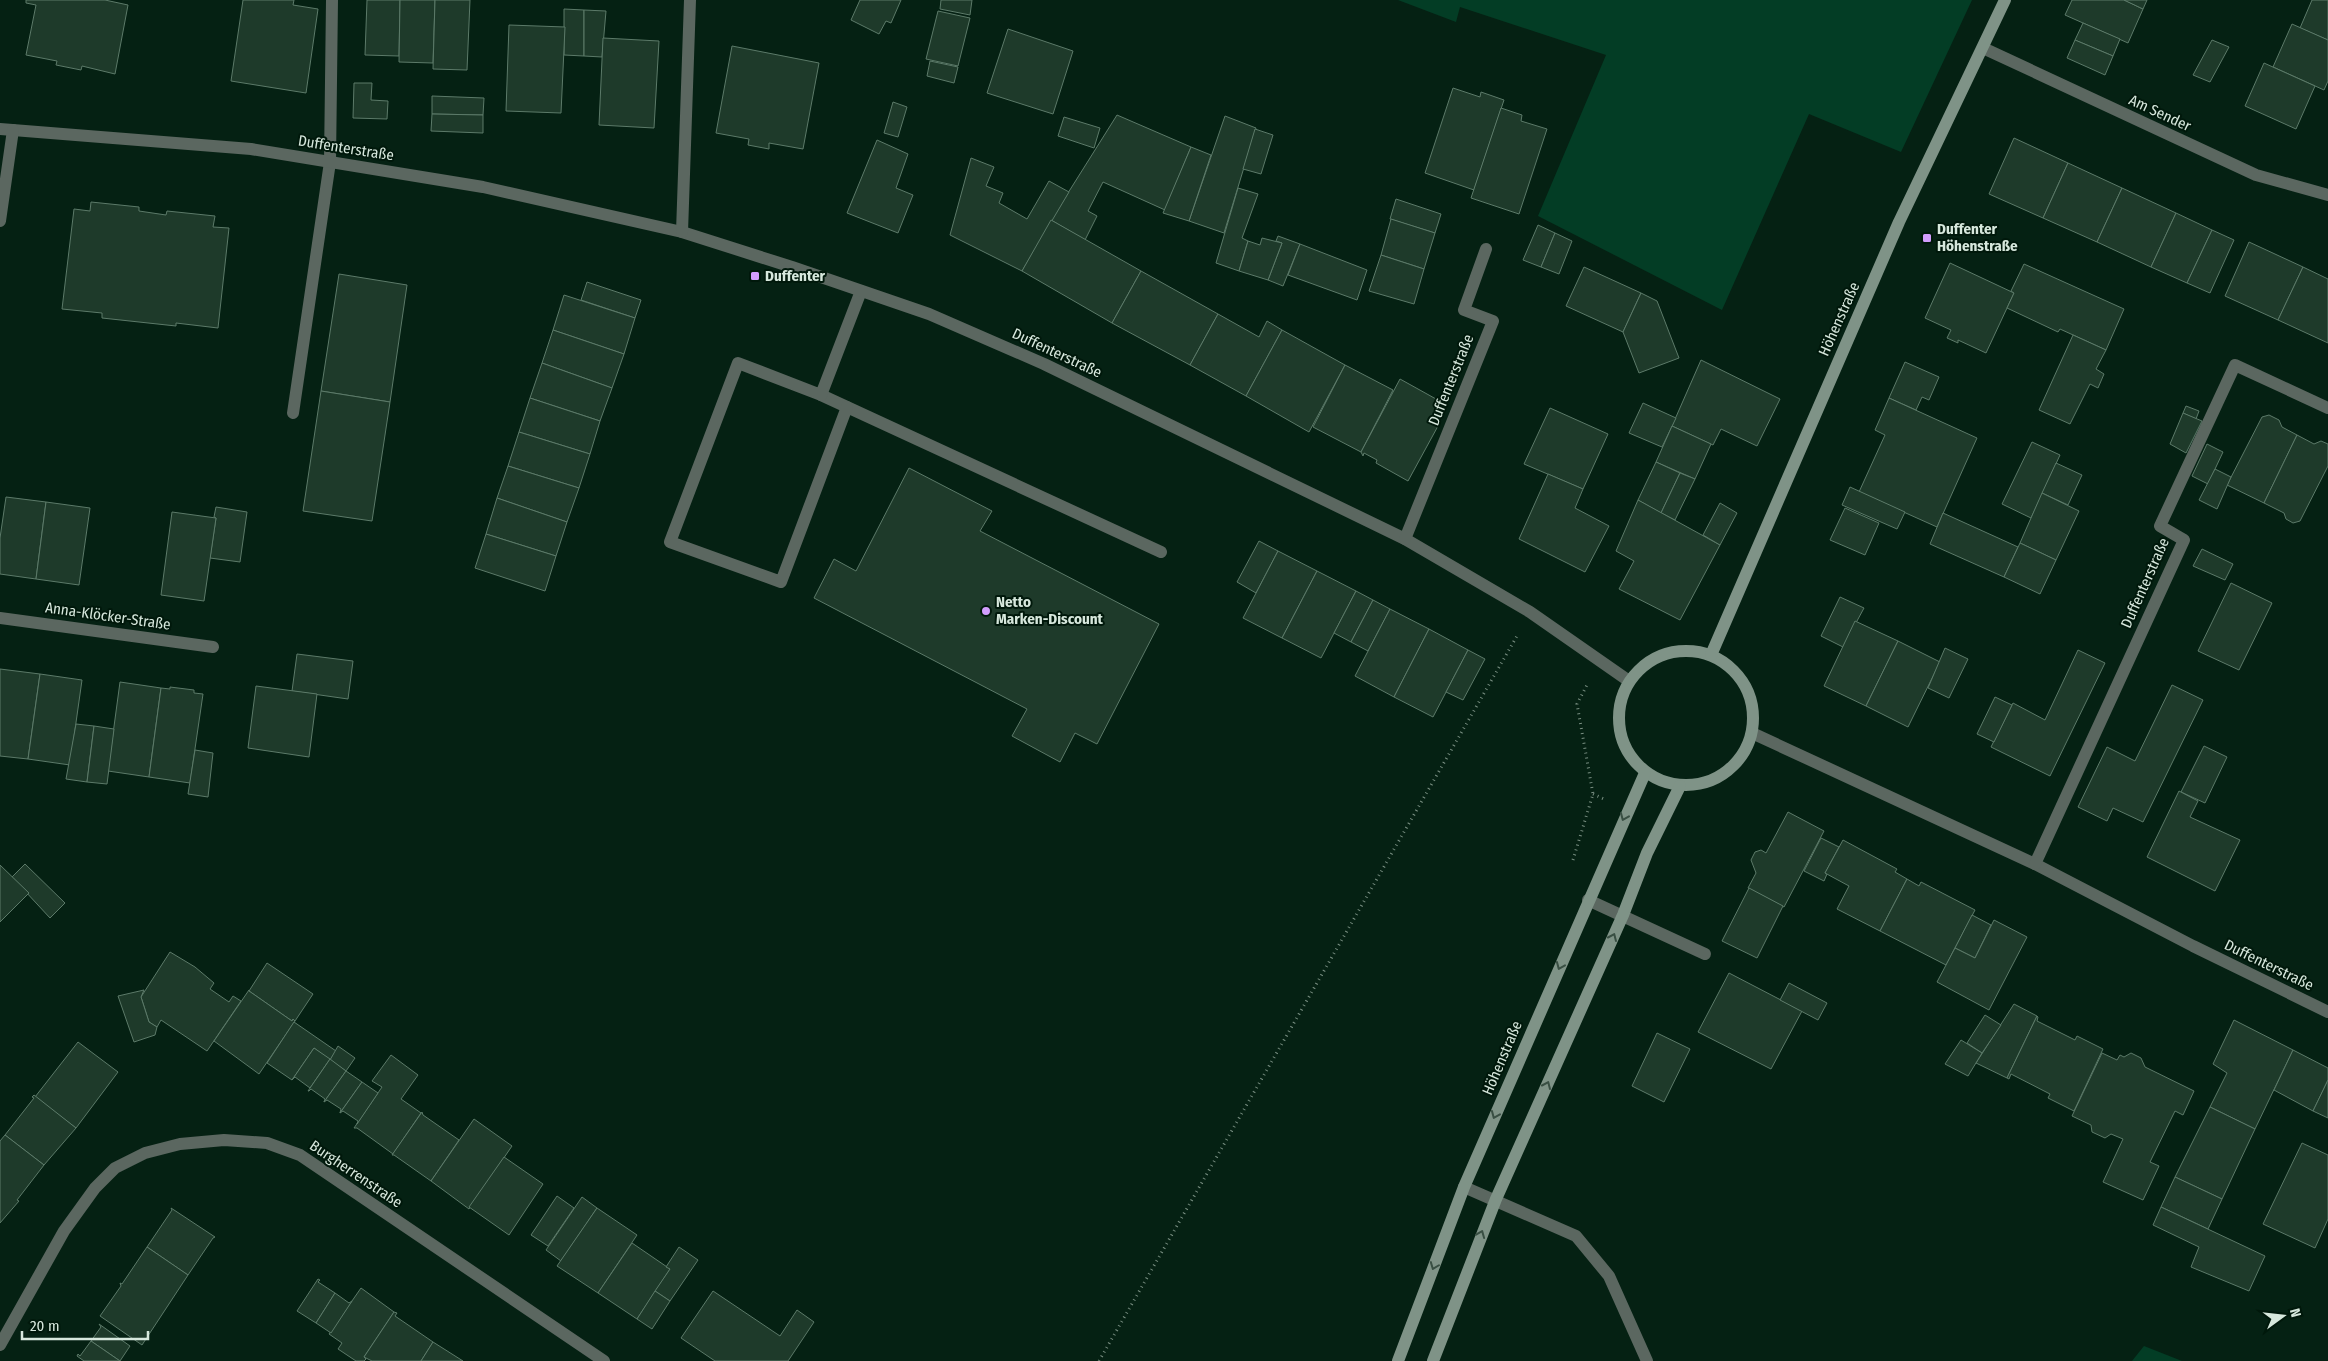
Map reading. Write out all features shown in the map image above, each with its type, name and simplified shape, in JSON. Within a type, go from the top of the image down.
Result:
[{"type":"street","points":[[293,413],[330,162],[332,0]]},
{"type":"street","points":[[682,232],[690,0]]},
{"type":"street","name":"Höhenstraße","points":[[1711,655],[1899,222],[2005,0]]},
{"type":"street","name":"Am Sender","points":[[1983,48],[2256,175],[2328,195]]},
{"type":"street","name":"Duffenterstraße","points":[[0,129],[251,149],[483,187],[682,232],[930,314],[1044,364],[1405,539],[1530,612],[1629,681]]},
{"type":"street","points":[[0,221],[13,130]]},
{"type":"street","name":"Duffenterstraße","points":[[1405,539],[1492,321],[1464,310],[1486,249]]},
{"type":"street","points":[[821,395],[861,291]]},
{"type":"street","points":[[847,407],[781,582],[670,542],[738,363],[821,395],[847,407],[1161,552]]},
{"type":"street","name":"Duffenterstraße","points":[[2035,864],[2184,540],[2160,526],[2235,365],[2328,408]]},
{"type":"street","name":"Anna-Klöcker-Straße","points":[[0,618],[212,647]]},
{"type":"street","points":[[1681,650],[1711,655],[1731,668],[1746,687],[1753,710],[1752,733],[1742,756],[1726,773],[1704,784],[1680,786],[1645,773],[1631,758],[1621,739],[1618,720],[1621,699],[1629,681],[1652,660],[1681,650]]},
{"type":"street","name":"Duffenterstraße","points":[[1752,733],[2035,864],[2328,1012]]},
{"type":"street","name":"Höhenstraße","points":[[1398,1361],[1464,1187],[1645,773]]},
{"type":"street","points":[[1433,1361],[1496,1199],[1623,915],[1647,853],[1680,786]]},
{"type":"street","points":[[1588,900],[1705,954]]},
{"type":"street","name":"Burgherrenstraße","points":[[0,1345],[64,1231],[95,1188],[115,1168],[144,1153],[180,1144],[224,1140],[266,1143],[300,1155],[604,1361]]},
{"type":"street","points":[[1464,1187],[1496,1199],[1576,1236],[1609,1276],[1647,1361]]},
{"type":"path","points":[[1099,1361],[1530,612]]},
{"type":"path","points":[[1571,867],[1593,794],[1577,704],[1599,660]]},
{"type":"green space","points":[[1398,0],[1972,0],[1901,152],[1809,114],[1722,310],[1538,216],[1606,55],[1460,7],[1456,22]]},
{"type":"green space","points":[[2144,1346],[2182,1361],[2132,1361]]},
{"type":"building","points":[[26,0],[105,0],[128,5],[115,74],[82,66],[81,70],[56,65],[57,61],[26,55],[36,5],[26,3]]},
{"type":"building","points":[[243,0],[294,0],[293,5],[318,9],[306,93],[231,81]]},
{"type":"building","points":[[367,0],[400,0],[399,56],[365,55]]},
{"type":"building","points":[[400,0],[435,0],[433,63],[399,62]]},
{"type":"building","points":[[435,0],[470,0],[467,70],[433,69]]},
{"type":"building","points":[[860,0],[901,0],[891,23],[886,21],[879,34],[851,20]]},
{"type":"building","points":[[941,0],[972,0],[970,15],[940,9]]},
{"type":"building","points":[[2072,0],[2124,0],[2143,9],[2128,43],[2065,15]]},
{"type":"building","points":[[2124,0],[2147,0],[2143,9]]},
{"type":"building","points":[[2312,0],[2328,0],[2328,40],[2300,28]]},
{"type":"building","points":[[564,9],[584,10],[584,56],[564,55]]},
{"type":"building","points":[[584,10],[606,11],[602,57],[584,56]]},
{"type":"building","points":[[938,11],[970,18],[958,66],[926,59]]},
{"type":"building","points":[[2083,23],[2120,39],[2113,56],[2075,40]]},
{"type":"building","points":[[2292,24],[2328,40],[2328,81],[2324,90],[2273,67]]},
{"type":"building","points":[[509,25],[565,27],[561,113],[506,111]]},
{"type":"building","points":[[1008,29],[1073,51],[1053,114],[987,93]]},
{"type":"building","points":[[603,38],[659,41],[654,128],[599,125]]},
{"type":"building","points":[[2075,40],[2113,56],[2105,75],[2067,58]]},
{"type":"building","points":[[2212,40],[2229,47],[2210,82],[2193,75]]},
{"type":"building","points":[[732,46],[819,63],[803,149],[769,143],[769,149],[748,145],[749,139],[716,133]]},
{"type":"building","points":[[930,61],[958,67],[954,83],[927,76]]},
{"type":"building","points":[[2264,63],[2315,86],[2296,129],[2245,106]]},
{"type":"building","points":[[354,83],[372,83],[371,100],[388,101],[387,119],[353,118]]},
{"type":"building","points":[[1453,88],[1480,97],[1481,92],[1504,100],[1474,190],[1425,173]]},
{"type":"building","points":[[432,96],[484,98],[483,115],[432,114]]},
{"type":"building","points":[[893,102],[907,107],[898,137],[884,133]]},
{"type":"building","points":[[1501,108],[1522,115],[1521,121],[1547,129],[1519,214],[1471,198]]},
{"type":"building","points":[[432,114],[483,115],[483,133],[431,131]]},
{"type":"building","points":[[1117,115],[1191,147],[1165,210],[1103,182],[1088,211],[1097,216],[1085,240],[1051,220]]},
{"type":"building","points":[[1225,116],[1256,128],[1224,233],[1189,221]]},
{"type":"building","points":[[1064,117],[1100,128],[1094,148],[1058,136]]},
{"type":"building","points":[[1255,129],[1273,135],[1261,174],[1243,169]]},
{"type":"building","points":[[2014,138],[2068,163],[2043,218],[1989,194]]},
{"type":"building","points":[[877,140],[908,154],[896,188],[913,195],[898,233],[847,213]]},
{"type":"building","points":[[1191,147],[1211,155],[1189,221],[1163,213]]},
{"type":"building","points":[[971,158],[994,167],[986,186],[1003,193],[999,203],[1027,219],[1049,181],[1069,192],[1022,271],[950,235]]},
{"type":"building","points":[[2068,163],[2122,188],[2097,242],[2043,218]]},
{"type":"building","points":[[1238,188],[1258,194],[1242,238],[1248,241],[1239,271],[1216,263]]},
{"type":"building","points":[[2122,188],[2176,213],[2151,267],[2097,242]]},
{"type":"building","points":[[1396,199],[1441,214],[1435,233],[1390,219]]},
{"type":"building","points":[[91,202],[139,207],[139,211],[166,215],[167,211],[215,216],[213,227],[229,228],[218,328],[176,323],[176,326],[102,318],[102,313],[62,309],[74,209],[90,211]]},
{"type":"building","points":[[2176,213],[2212,230],[2187,283],[2151,267]]},
{"type":"building","points":[[1391,219],[1435,233],[1424,269],[1381,255]]},
{"type":"building","points":[[1051,220],[1141,271],[1112,323],[1022,271]]},
{"type":"building","points":[[1538,225],[1555,233],[1541,267],[1523,260]]},
{"type":"building","points":[[2212,230],[2234,240],[2210,293],[2187,283]]},
{"type":"building","points":[[1555,233],[1572,241],[1559,274],[1541,267]]},
{"type":"building","points":[[1278,236],[1300,244],[1283,286],[1268,280],[1282,243],[1276,241]]},
{"type":"building","points":[[1262,238],[1282,243],[1268,280],[1239,271],[1248,241],[1260,245]]},
{"type":"building","points":[[2249,242],[2303,267],[2278,320],[2225,296]]},
{"type":"building","points":[[1300,244],[1367,270],[1357,300],[1288,275]]},
{"type":"building","points":[[1381,255],[1424,269],[1414,304],[1369,291]]},
{"type":"building","points":[[1950,263],[2014,293],[1986,353],[1958,340],[1958,343],[1947,338],[1951,330],[1925,318]]},
{"type":"building","points":[[2024,264],[2124,309],[2106,350],[2060,329],[2058,332],[2007,308],[2014,293],[2011,291]]},
{"type":"building","points":[[1584,267],[1641,293],[1623,332],[1566,306]]},
{"type":"building","points":[[2303,267],[2328,279],[2328,343],[2278,320]]},
{"type":"building","points":[[1141,271],[1218,314],[1190,365],[1112,323]]},
{"type":"building","points":[[339,274],[407,285],[390,402],[321,391]]},
{"type":"building","points":[[587,282],[641,300],[635,318],[581,300]]},
{"type":"building","points":[[1641,293],[1657,301],[1679,358],[1639,373],[1623,332]]},
{"type":"building","points":[[564,295],[635,318],[624,354],[553,330]]},
{"type":"building","points":[[1218,314],[1259,337],[1267,321],[1282,330],[1246,396],[1190,365]]},
{"type":"building","points":[[553,330],[624,354],[612,388],[542,363]]},
{"type":"building","points":[[1282,330],[1345,365],[1309,432],[1246,396]]},
{"type":"building","points":[[2073,335],[2106,350],[2096,369],[2104,374],[2098,388],[2090,384],[2070,424],[2039,410]]},
{"type":"building","points":[[1701,360],[1780,399],[1757,446],[1721,429],[1713,445],[1672,426]]},
{"type":"building","points":[[1905,362],[1939,377],[1929,400],[1922,397],[1916,410],[1889,398]]},
{"type":"building","points":[[542,363],[612,388],[600,421],[530,398]]},
{"type":"building","points":[[1345,365],[1393,390],[1361,452],[1313,427]]},
{"type":"building","points":[[1400,379],[1445,404],[1435,424],[1438,426],[1408,481],[1376,463],[1377,460],[1364,453],[1363,456],[1361,452]]},
{"type":"building","points":[[321,391],[390,402],[372,521],[303,511]]},
{"type":"building","points":[[530,398],[600,421],[590,454],[519,432]]},
{"type":"building","points":[[1889,398],[1977,438],[1937,527],[1859,492],[1885,435],[1875,430]]},
{"type":"building","points":[[1643,403],[1676,418],[1662,447],[1629,433]]},
{"type":"building","points":[[2186,406],[2199,411],[2196,419],[2183,413]]},
{"type":"building","points":[[1550,408],[1608,434],[1583,489],[1524,464]]},
{"type":"building","points":[[2183,413],[2202,421],[2186,453],[2170,444]]},
{"type":"building","points":[[2269,415],[2279,420],[2282,427],[2297,435],[2264,503],[2227,485],[2262,417]]},
{"type":"building","points":[[1672,426],[1711,444],[1695,479],[1656,462]]},
{"type":"building","points":[[519,432],[590,454],[579,488],[508,466]]},
{"type":"building","points":[[2297,435],[2314,444],[2321,441],[2328,444],[2328,466],[2300,521],[2293,523],[2286,519],[2284,513],[2264,503]]},
{"type":"building","points":[[2032,442],[2060,455],[2031,518],[2002,504]]},
{"type":"building","points":[[2207,444],[2223,452],[2208,484],[2192,476]]},
{"type":"building","points":[[1656,462],[1680,473],[1661,513],[1638,500]]},
{"type":"building","points":[[2056,463],[2082,475],[2068,505],[2042,493]]},
{"type":"building","points":[[508,466],[579,488],[567,522],[497,498]]},
{"type":"building","name":"Netto Marken-Discount","points":[[909,468],[992,511],[980,531],[1159,624],[1097,744],[1075,733],[1060,762],[1012,736],[1027,709],[814,598],[834,559],[856,571]]},
{"type":"building","points":[[2215,469],[2231,477],[2217,509],[2199,500]]},
{"type":"building","points":[[1680,473],[1695,479],[1675,520],[1661,513]]},
{"type":"building","points":[[1548,474],[1583,489],[1575,508],[1609,526],[1585,572],[1519,539]]},
{"type":"building","points":[[1850,487],[1905,512],[1897,529],[1842,505]]},
{"type":"building","points":[[2042,493],[2079,511],[2056,560],[2020,543]]},
{"type":"building","points":[[6,497],[46,502],[36,579],[0,574],[0,538]]},
{"type":"building","points":[[497,498],[567,522],[556,556],[486,534]]},
{"type":"building","points":[[1638,500],[1720,545],[1680,620],[1619,589],[1634,561],[1616,551]]},
{"type":"building","points":[[46,502],[90,508],[79,585],[36,579]]},
{"type":"building","points":[[1720,503],[1737,513],[1720,545],[1703,535]]},
{"type":"building","points":[[216,507],[247,512],[240,562],[210,558]]},
{"type":"building","points":[[1845,508],[1879,523],[1865,555],[1830,540]]},
{"type":"building","points":[[172,512],[216,518],[204,601],[161,595]]},
{"type":"building","points":[[1943,513],[2018,547],[2004,577],[1930,544]]},
{"type":"building","points":[[486,534],[556,556],[545,591],[475,568]]},
{"type":"building","points":[[1259,541],[1278,551],[1256,593],[1237,582]]},
{"type":"building","points":[[2020,543],[2056,560],[2040,594],[2004,577]]},
{"type":"building","points":[[2202,549],[2233,564],[2225,580],[2193,566]]},
{"type":"building","points":[[1278,551],[1317,571],[1282,638],[1243,618]]},
{"type":"building","points":[[1317,571],[1356,591],[1321,658],[1282,638]]},
{"type":"building","points":[[2231,583],[2272,603],[2239,670],[2198,651]]},
{"type":"building","points":[[1356,591],[1373,600],[1351,642],[1334,633]]},
{"type":"building","points":[[1840,597],[1864,608],[1843,647],[1821,636]]},
{"type":"building","points":[[1373,600],[1390,609],[1368,651],[1351,642]]},
{"type":"building","points":[[1390,609],[1429,629],[1394,697],[1355,676]]},
{"type":"building","points":[[1855,621],[1898,641],[1866,706],[1824,686]]},
{"type":"building","points":[[1429,629],[1468,650],[1433,717],[1394,697]]},
{"type":"building","points":[[1898,641],[1940,662],[1908,727],[1866,706]]},
{"type":"building","points":[[1945,648],[1968,659],[1949,698],[1928,688]]},
{"type":"building","points":[[1468,650],[1485,659],[1463,700],[1446,692]]},
{"type":"building","points":[[2078,650],[2105,663],[2050,776],[1991,747],[2013,703],[2045,720]]},
{"type":"building","points":[[297,654],[353,661],[348,699],[292,691]]},
{"type":"building","points":[[0,669],[40,674],[28,759],[0,756]]},
{"type":"building","points":[[40,674],[82,680],[70,765],[28,759]]},
{"type":"building","points":[[120,682],[161,688],[149,777],[108,771]]},
{"type":"building","points":[[2172,685],[2203,700],[2143,822],[2113,808],[2107,821],[2078,807],[2107,747],[2135,761]]},
{"type":"building","points":[[256,686],[317,694],[309,757],[248,748]]},
{"type":"building","points":[[170,687],[194,690],[194,693],[203,694],[190,783],[149,777],[161,688],[170,689]]},
{"type":"building","points":[[1995,697],[2012,705],[1994,742],[1977,734]]},
{"type":"building","points":[[76,724],[94,726],[87,782],[66,779]]},
{"type":"building","points":[[94,726],[114,729],[107,784],[87,782]]},
{"type":"building","points":[[2204,746],[2227,757],[2205,803],[2181,792]]},
{"type":"building","points":[[195,750],[213,753],[208,797],[188,794]]},
{"type":"building","points":[[2179,791],[2198,801],[2190,817],[2240,840],[2215,891],[2147,857]]},
{"type":"building","points":[[1788,812],[1824,831],[1784,907],[1748,888],[1756,873],[1751,860],[1755,852],[1761,850],[1766,853]]},
{"type":"building","points":[[1821,838],[1839,847],[1825,873],[1827,874],[1824,881],[1804,871]]},
{"type":"building","points":[[1843,840],[1897,869],[1895,872],[1907,879],[1880,931],[1837,909],[1849,886],[1825,873]]},
{"type":"building","points":[[25,864],[65,903],[50,918],[12,877]]},
{"type":"building","points":[[0,865],[29,893],[0,922]]},
{"type":"building","points":[[1907,879],[1919,886],[1921,882],[1975,910],[1946,965],[1880,931]]},
{"type":"building","points":[[1749,888],[1783,906],[1757,958],[1722,941]]},
{"type":"building","points":[[1972,915],[1991,925],[1975,958],[1955,948]]},
{"type":"building","points":[[1994,920],[2027,937],[1989,1010],[1937,982],[1955,948],[1975,958]]},
{"type":"building","points":[[170,952],[195,967],[214,983],[210,989],[229,1002],[233,996],[241,1001],[207,1051],[161,1020],[157,1027],[149,1022],[141,997]]},
{"type":"building","points":[[267,963],[313,994],[295,1021],[293,1019],[292,1021],[249,991]]},
{"type":"building","points":[[1729,973],[1802,1011],[1771,1069],[1698,1032]]},
{"type":"building","points":[[1789,983],[1827,1003],[1818,1020],[1780,1000]]},
{"type":"building","points":[[144,990],[141,997],[149,1022],[157,1027],[155,1035],[134,1042],[118,996]]},
{"type":"building","points":[[249,990],[292,1021],[293,1019],[295,1021],[259,1074],[214,1041]]},
{"type":"building","points":[[2014,1004],[2037,1016],[2007,1078],[1976,1063]]},
{"type":"building","points":[[1985,1015],[2001,1025],[1982,1053],[1967,1043]]},
{"type":"building","points":[[2037,1016],[2037,1021],[2075,1040],[2077,1036],[2103,1049],[2074,1111],[2048,1098],[2050,1094],[2011,1074],[2009,1079],[2007,1078]]},
{"type":"building","points":[[2234,1020],[2293,1050],[2255,1129],[2210,1107],[2227,1073],[2213,1064]]},
{"type":"building","points":[[294,1022],[336,1051],[330,1060],[314,1048],[292,1080],[267,1063]]},
{"type":"building","points":[[1657,1033],[1690,1049],[1664,1102],[1632,1086]]},
{"type":"building","points":[[1961,1040],[1982,1053],[1968,1076],[1945,1064]]},
{"type":"building","points":[[78,1042],[118,1072],[76,1128],[35,1097]]},
{"type":"building","points":[[338,1046],[355,1058],[346,1071],[330,1060]]},
{"type":"building","points":[[314,1048],[330,1059],[310,1088],[295,1077],[292,1080]]},
{"type":"building","points":[[2293,1050],[2328,1068],[2328,1080],[2313,1111],[2274,1090]]},
{"type":"building","points":[[2102,1053],[2117,1060],[2120,1055],[2124,1057],[2131,1053],[2141,1058],[2145,1067],[2194,1091],[2183,1115],[2175,1111],[2150,1162],[2159,1166],[2143,1200],[2103,1182],[2123,1139],[2111,1134],[2105,1138],[2092,1132],[2091,1125],[2072,1116]]},
{"type":"building","points":[[391,1055],[418,1075],[401,1099],[421,1113],[393,1154],[357,1128],[354,1128],[382,1087],[372,1081]]},
{"type":"building","points":[[330,1059],[346,1071],[324,1102],[325,1099],[311,1089],[308,1091]]},
{"type":"building","points":[[346,1071],[362,1082],[340,1113],[341,1109],[327,1100],[324,1102]]},
{"type":"building","points":[[2328,1080],[2328,1118],[2313,1111]]},
{"type":"building","points":[[362,1082],[378,1093],[357,1124],[358,1121],[343,1111],[340,1113]]},
{"type":"building","points":[[34,1095],[76,1128],[44,1165],[5,1135],[34,1098],[32,1097]]},
{"type":"building","points":[[2210,1107],[2255,1129],[2222,1199],[2175,1177]]},
{"type":"building","points":[[422,1112],[423,1115],[459,1140],[431,1181],[392,1155]]},
{"type":"building","points":[[474,1119],[512,1146],[469,1209],[431,1181]]},
{"type":"building","points":[[5,1135],[44,1165],[17,1200],[19,1201],[0,1223],[0,1141]]},
{"type":"building","points":[[2302,1143],[2328,1155],[2328,1219],[2315,1248],[2263,1224]]},
{"type":"building","points":[[504,1157],[543,1184],[509,1235],[469,1207]]},
{"type":"building","points":[[2175,1177],[2222,1199],[2208,1229],[2161,1207]]},
{"type":"building","points":[[557,1196],[574,1208],[548,1246],[531,1235]]},
{"type":"building","points":[[582,1197],[597,1208],[561,1261],[546,1250]]},
{"type":"building","points":[[2161,1207],[2265,1256],[2249,1291],[2191,1267],[2199,1247],[2153,1225]]},
{"type":"building","points":[[171,1208],[215,1237],[188,1275],[147,1247],[172,1210]]},
{"type":"building","points":[[597,1208],[637,1235],[598,1293],[557,1266]]},
{"type":"building","points":[[632,1243],[670,1269],[637,1319],[598,1293]]},
{"type":"building","points":[[147,1247],[188,1275],[142,1345],[100,1316],[121,1286],[120,1283],[122,1284]]},
{"type":"building","points":[[679,1247],[698,1260],[670,1301],[655,1291],[670,1269],[666,1267]]},
{"type":"building","points":[[318,1279],[320,1280],[318,1282],[335,1293],[316,1323],[297,1311]]},
{"type":"building","points":[[361,1288],[394,1312],[364,1357],[366,1359],[364,1361],[356,1361],[338,1349],[342,1343],[329,1334]]},
{"type":"building","points":[[655,1291],[670,1301],[652,1329],[637,1319]]},
{"type":"building","points":[[713,1291],[780,1336],[797,1310],[814,1322],[788,1361],[715,1361],[681,1338]]},
{"type":"building","points":[[335,1293],[349,1303],[352,1301],[331,1333],[316,1323]]},
{"type":"building","points":[[394,1312],[397,1313],[395,1316],[433,1342],[421,1361],[372,1361],[364,1357]]},
{"type":"building","points":[[99,1324],[130,1346],[120,1361],[91,1341],[101,1327]]},
{"type":"building","points":[[91,1341],[120,1361],[84,1361],[77,1356],[78,1354],[80,1356]]},
{"type":"building","points":[[433,1342],[463,1361],[421,1361]]},
{"type":"place","name":"Duffenter Höhenstraße","points":[[1927,238]]},
{"type":"place","name":"Duffenter","points":[[755,276]]},
{"type":"place","name":"Netto Marken-Discount","points":[[986,611]]}]
